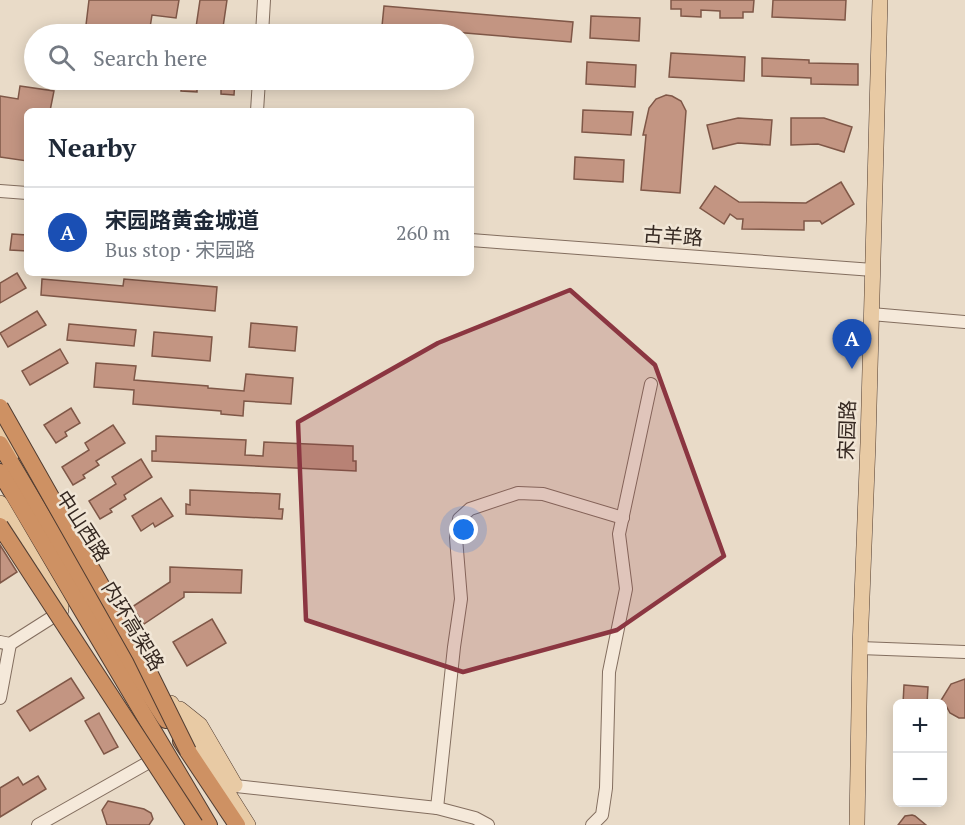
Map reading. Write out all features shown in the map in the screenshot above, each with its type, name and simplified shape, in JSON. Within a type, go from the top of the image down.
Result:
[{"type":"highway","points":[[0,407],[135,644],[188,751]]},
{"type":"highway","name":"内环高架路","points":[[0,444],[136,674],[237,825]]},
{"type":"highway","name":"内环高架路","points":[[0,472],[209,825]]},
{"type":"highway","points":[[0,526],[196,825]]},
{"type":"main road","name":"宋园路","points":[[856,825],[880,0]]},
{"type":"main road","name":"中山西路","points":[[0,431],[28,479],[170,701],[229,785],[249,825]]},
{"type":"main road","points":[[0,503],[63,610],[158,757],[196,825]]},
{"type":"street","points":[[263,24],[264,0]]},
{"type":"street","points":[[257,108],[258,90]]},
{"type":"street","points":[[0,191],[24,193]]},
{"type":"street","name":"古羊路","points":[[474,240],[873,270]]},
{"type":"street","points":[[872,314],[965,322]]},
{"type":"street","points":[[592,825],[602,815],[606,788],[609,672],[626,589],[619,534],[651,384]]},
{"type":"street","points":[[437,808],[461,599],[456,538],[459,519],[470,508],[518,493],[543,495],[622,518]]},
{"type":"street","points":[[0,698],[5,643],[63,610]]},
{"type":"street","points":[[860,648],[965,652]]},
{"type":"street","points":[[38,825],[158,757]]},
{"type":"street","points":[[229,785],[437,808],[475,818],[488,825]]},
{"type":"highlighted area","points":[[570,290],[655,365],[724,556],[617,630],[463,672],[306,620],[298,422],[438,343]]},
{"type":"building","points":[[89,0],[179,0],[176,18],[152,15],[151,24],[86,24]]},
{"type":"building","points":[[200,0],[227,0],[223,24],[196,24]]},
{"type":"building","points":[[671,0],[754,0],[753,12],[743,12],[743,18],[720,18],[720,11],[701,10],[701,17],[681,16],[681,9],[671,9]]},
{"type":"building","points":[[773,0],[846,0],[845,20],[772,17]]},
{"type":"building","points":[[384,6],[573,22],[571,42],[474,34],[474,24],[382,24]]},
{"type":"building","points":[[591,16],[640,18],[639,41],[590,38]]},
{"type":"building","points":[[671,53],[745,57],[744,81],[669,77]]},
{"type":"building","points":[[762,58],[809,60],[809,63],[858,64],[858,85],[811,84],[811,78],[762,76]]},
{"type":"building","points":[[587,62],[636,65],[635,87],[586,84]]},
{"type":"building","points":[[20,86],[24,87],[24,90],[54,91],[51,108],[24,108],[24,161],[0,157],[0,96],[18,99]]},
{"type":"building","points":[[197,90],[197,92],[181,91]]},
{"type":"building","points":[[221,90],[234,90],[234,95],[221,94]]},
{"type":"building","points":[[666,95],[681,101],[686,111],[680,193],[641,190],[646,135],[643,135],[649,108],[656,99]]},
{"type":"building","points":[[583,110],[633,112],[631,135],[582,132]]},
{"type":"building","points":[[738,118],[772,120],[770,145],[738,143],[713,149],[707,125]]},
{"type":"building","points":[[791,118],[824,118],[852,127],[844,152],[818,144],[791,145]]},
{"type":"building","points":[[575,157],[624,160],[623,182],[574,179]]},
{"type":"building","points":[[841,182],[854,204],[822,224],[820,221],[804,221],[804,230],[742,229],[743,219],[737,219],[730,214],[724,224],[700,208],[715,186],[739,202],[806,203]]},
{"type":"building","points":[[12,234],[24,235],[24,251],[10,250]]},
{"type":"building","points":[[17,273],[26,288],[0,303],[0,283]]},
{"type":"building","points":[[42,279],[123,286],[124,279],[217,287],[215,311],[41,295]]},
{"type":"building","points":[[37,311],[46,325],[8,347],[0,333]]},
{"type":"building","points":[[251,323],[297,327],[295,351],[249,347]]},
{"type":"building","points":[[69,324],[136,330],[134,346],[67,340]]},
{"type":"building","points":[[154,332],[212,337],[210,361],[152,356]]},
{"type":"building","points":[[60,349],[68,363],[30,385],[22,371]]},
{"type":"building","points":[[96,363],[136,366],[134,380],[244,391],[246,374],[293,378],[291,404],[244,401],[243,416],[221,414],[221,411],[133,404],[134,390],[94,387]]},
{"type":"building","points":[[71,408],[80,423],[65,432],[67,436],[56,443],[44,425]]},
{"type":"building","points":[[113,425],[125,443],[96,461],[99,465],[83,475],[85,478],[73,485],[62,467],[89,450],[85,443]]},
{"type":"building","points":[[156,436],[246,440],[245,455],[263,456],[264,442],[353,446],[356,471],[152,461],[152,451],[156,451]]},
{"type":"building","points":[[141,459],[152,477],[124,495],[126,499],[110,509],[112,512],[100,519],[89,501],[116,484],[112,477]]},
{"type":"building","points":[[190,490],[280,494],[279,509],[283,509],[282,519],[186,514],[186,504],[190,505]]},
{"type":"building","points":[[161,498],[173,516],[155,527],[153,523],[141,531],[132,516]]},
{"type":"building","points":[[0,545],[17,572],[0,583]]},
{"type":"building","points":[[170,567],[242,570],[241,593],[184,592],[184,597],[144,624],[132,607],[170,582]]},
{"type":"building","points":[[212,619],[226,643],[187,666],[173,642]]},
{"type":"building","points":[[71,678],[84,698],[30,731],[17,711]]},
{"type":"building","points":[[965,679],[965,718],[959,718],[950,713],[947,699],[942,699],[951,684]]},
{"type":"building","points":[[904,685],[928,687],[927,699],[903,699]]},
{"type":"building","points":[[99,713],[118,747],[104,754],[85,721]]},
{"type":"building","points":[[38,776],[46,789],[0,817],[0,788],[18,777],[23,785]]},
{"type":"building","points":[[108,801],[144,809],[151,813],[153,819],[149,825],[107,825],[102,810]]},
{"type":"building","points":[[912,815],[926,825],[898,825],[905,816]]},
{"type":"place","name":"宋园路黄金城道","points":[[852,369]]}]
